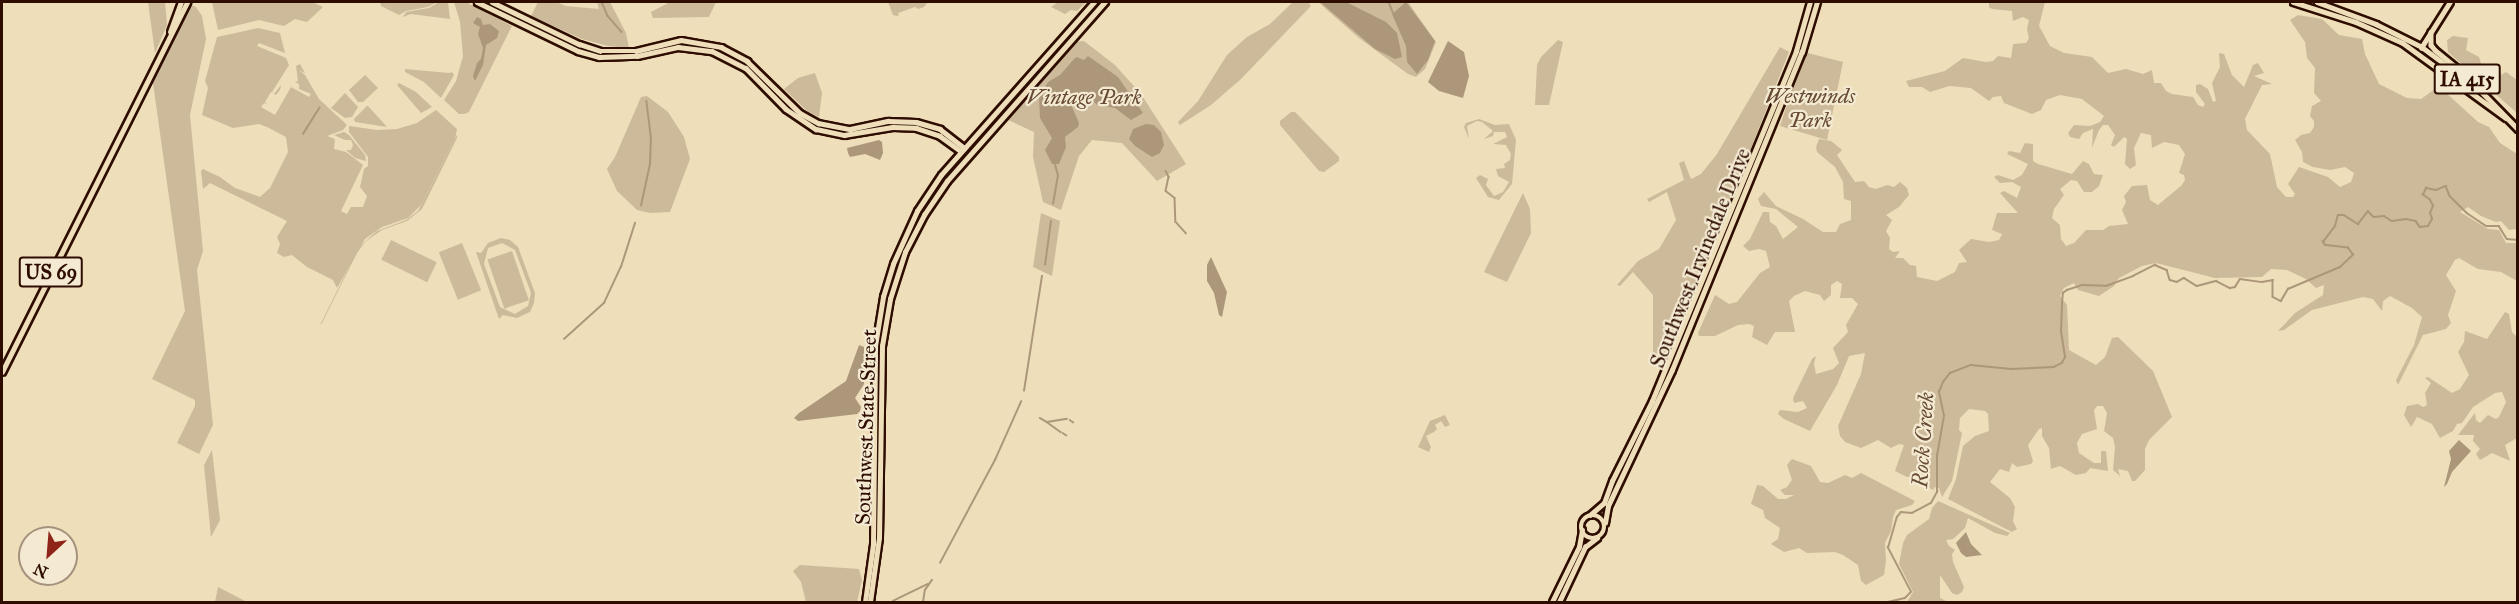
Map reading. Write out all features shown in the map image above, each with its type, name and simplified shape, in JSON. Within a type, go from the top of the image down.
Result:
[{"type":"main road","name":"US 69","points":[[170,32],[181,2]]},
{"type":"main road","name":"US 69","points":[[2,372],[187,2]]},
{"type":"main road","points":[[477,2],[578,51],[599,57],[637,56],[678,47],[712,51],[746,68],[786,109],[816,129],[844,135],[893,127],[916,128],[940,136],[963,150]]},
{"type":"main road","points":[[492,2],[579,44],[600,51],[636,51],[681,40],[721,47],[747,61],[794,108],[818,123],[850,129],[888,121],[916,122],[940,129],[963,150]]},
{"type":"main road","name":"Southwest State Street","points":[[865,603],[873,544],[874,361],[883,297],[899,249],[931,189],[1094,2]]},
{"type":"main road","name":"Southwest State Street","points":[[870,603],[879,538],[881,353],[886,314],[899,268],[924,215],[947,181],[1105,2]]},
{"type":"main road","name":"Southwest Irvinedale Drive","points":[[1552,603],[1579,547],[1584,520],[1604,503],[1612,481],[1647,412],[1796,51],[1810,2]]},
{"type":"main road","name":"Southwest Irvinedale Drive","points":[[1559,603],[1585,547],[1604,533],[1608,506],[1656,406],[1802,52],[1817,2]]},
{"type":"main road","name":"IA 415","points":[[2294,2],[2363,25],[2418,53],[2506,118]]},
{"type":"main road","name":"IA 415","points":[[2317,2],[2366,20],[2422,47],[2481,91],[2517,129]]},
{"type":"main road","points":[[2418,53],[2451,2]]},
{"type":"main road","points":[[2431,32],[2432,45],[2435,50],[2481,91]]},
{"type":"main road","points":[[1733,203],[1739,205]]},
{"type":"main road","points":[[1590,515],[1598,516],[1605,523]]},
{"type":"main road","points":[[1582,530],[1587,537],[1597,538]]},
{"type":"green space","points":[[148,2],[165,2],[167,25],[155,53]]},
{"type":"green space","points":[[212,2],[312,2],[323,7],[307,22],[295,19],[284,26],[259,20],[218,30]]},
{"type":"green space","points":[[380,2],[437,2],[428,7],[406,11],[399,15],[381,6]]},
{"type":"green space","points":[[439,2],[448,2],[450,19],[411,14],[403,17],[406,12],[429,8]]},
{"type":"green space","points":[[454,2],[466,2],[512,26],[469,112],[464,114],[459,114],[444,100],[456,81],[463,56],[460,22]]},
{"type":"green space","points":[[538,2],[556,2],[566,6],[599,9],[597,2],[610,2],[626,33],[629,48],[608,46],[582,39],[531,16]]},
{"type":"green space","points":[[670,2],[716,2],[709,17],[653,18],[651,12]]},
{"type":"green space","points":[[888,2],[928,2],[924,7],[918,9],[915,7],[898,13],[897,16],[893,15]]},
{"type":"green space","points":[[1058,2],[1086,2],[1077,11],[1071,10],[1065,14],[1051,7]]},
{"type":"green space","points":[[1293,2],[1308,2],[1311,6],[1241,79],[1211,105],[1180,125],[1178,122],[1198,101],[1227,55],[1247,37],[1270,24]]},
{"type":"green space","points":[[1318,2],[1408,2],[1436,42],[1425,69],[1416,77],[1408,74],[1359,38]]},
{"type":"green space","points":[[1989,2],[2045,2],[2039,26],[2050,46],[2064,53],[2092,57],[2108,73],[2126,69],[2143,74],[2152,70],[2154,83],[2161,83],[2166,91],[2172,94],[2193,97],[2198,105],[2203,107],[2205,104],[2196,92],[2196,85],[2200,84],[2208,89],[2213,102],[2216,101],[2212,83],[2220,67],[2219,53],[2224,54],[2232,75],[2244,87],[2253,65],[2258,63],[2264,73],[2254,76],[2272,84],[2262,85],[2245,119],[2247,130],[2270,154],[2277,187],[2286,197],[2293,197],[2295,194],[2288,184],[2299,167],[2328,177],[2340,187],[2351,182],[2354,173],[2345,167],[2330,170],[2313,167],[2303,162],[2302,152],[2295,140],[2301,135],[2310,133],[2314,127],[2314,121],[2310,116],[2312,106],[2321,101],[2314,93],[2315,68],[2307,58],[2305,42],[2290,20],[2298,15],[2322,19],[2339,35],[2362,39],[2365,54],[2379,84],[2407,98],[2421,99],[2435,89],[2444,91],[2478,122],[2489,127],[2500,143],[2517,154],[2517,229],[2509,230],[2501,221],[2496,222],[2481,216],[2468,207],[2460,212],[2488,229],[2499,230],[2506,243],[2517,243],[2517,281],[2501,272],[2478,269],[2459,258],[2455,260],[2446,275],[2456,291],[2448,315],[2451,323],[2446,329],[2423,335],[2398,385],[2396,380],[2414,345],[2422,317],[2412,308],[2390,296],[2383,301],[2382,311],[2373,299],[2363,297],[2312,310],[2284,330],[2278,331],[2295,313],[2323,295],[2324,285],[2316,288],[2306,279],[2287,270],[2271,269],[2262,277],[2215,278],[2156,263],[2142,266],[2119,278],[2114,286],[2099,296],[2078,290],[2074,283],[2064,288],[2060,296],[2067,305],[2069,350],[2096,365],[2105,357],[2112,338],[2118,337],[2153,371],[2172,417],[2149,440],[2145,449],[2145,470],[2135,481],[2132,481],[2128,471],[2118,469],[2120,476],[2113,470],[2115,447],[2113,438],[2104,431],[2107,413],[2103,406],[2097,406],[2094,410],[2097,429],[2082,434],[2077,443],[2079,453],[2094,463],[2101,463],[2101,451],[2106,451],[2108,471],[2090,468],[2086,473],[2076,475],[2060,466],[2051,469],[2049,448],[2042,436],[2042,428],[2039,429],[2028,445],[2033,461],[2031,464],[2017,467],[2012,463],[2009,472],[2000,469],[1990,482],[2010,498],[2015,507],[2013,521],[2017,529],[2012,532],[1948,499],[1956,479],[1963,446],[1975,436],[1989,431],[1988,414],[1985,411],[1969,409],[1960,418],[1959,430],[1962,433],[1952,481],[1942,497],[1939,488],[1935,487],[1933,490],[1918,482],[1916,477],[1907,477],[1895,471],[1904,445],[1899,444],[1891,448],[1878,440],[1861,448],[1845,442],[1840,436],[1838,426],[1861,374],[1865,353],[1849,356],[1837,385],[1810,431],[1784,419],[1778,414],[1780,410],[1798,412],[1807,408],[1803,401],[1794,403],[1793,398],[1812,359],[1816,356],[1814,364],[1816,374],[1833,369],[1839,363],[1833,348],[1848,332],[1846,325],[1858,304],[1852,298],[1840,298],[1842,284],[1837,281],[1831,285],[1831,295],[1824,301],[1820,295],[1805,291],[1794,296],[1789,301],[1795,332],[1775,332],[1767,345],[1752,337],[1754,326],[1749,324],[1738,325],[1715,336],[1699,336],[1698,333],[1715,295],[1729,304],[1737,302],[1760,273],[1770,267],[1766,251],[1759,249],[1749,251],[1743,246],[1750,239],[1763,212],[1769,212],[1770,222],[1776,226],[1783,239],[1798,227],[1776,209],[1761,206],[1758,199],[1764,192],[1776,206],[1823,232],[1836,232],[1840,224],[1851,220],[1851,201],[1844,199],[1843,182],[1835,167],[1817,152],[1819,139],[1831,141],[1842,150],[1837,155],[1855,182],[1864,181],[1869,187],[1876,189],[1887,185],[1894,187],[1900,182],[1907,188],[1909,195],[1899,207],[1886,215],[1892,220],[1886,231],[1890,238],[1889,249],[1893,252],[1900,251],[1895,258],[1903,258],[1910,265],[1916,266],[1917,277],[1937,281],[1955,272],[1959,263],[1967,262],[1959,250],[1971,239],[1989,242],[1999,240],[2002,234],[1992,230],[1997,213],[2018,213],[2000,193],[2004,191],[2017,198],[2021,187],[2012,182],[2000,183],[1994,177],[1998,175],[2013,180],[2022,175],[2028,164],[2007,154],[2009,151],[2020,153],[2025,143],[2033,144],[2033,161],[2038,164],[2072,174],[2083,161],[2089,164],[2094,174],[2103,175],[2099,186],[2092,192],[2084,192],[2077,181],[2071,180],[2060,189],[2064,195],[2054,209],[2052,218],[2060,225],[2061,239],[2066,246],[2074,243],[2086,230],[2103,230],[2109,226],[2128,224],[2122,210],[2126,202],[2124,196],[2132,186],[2147,185],[2150,200],[2158,205],[2185,180],[2184,175],[2179,173],[2185,154],[2179,145],[2164,142],[2152,148],[2151,135],[2141,133],[2134,148],[2136,165],[2130,169],[2125,164],[2127,139],[2124,137],[2114,147],[2111,145],[2115,135],[2108,125],[2103,125],[2099,130],[2092,148],[2093,129],[2083,133],[2079,139],[2070,137],[2068,133],[2074,125],[2090,126],[2100,122],[2104,116],[2082,99],[2060,95],[2046,100],[2041,110],[2032,114],[2004,103],[2001,96],[1993,97],[1989,101],[1971,88],[1949,86],[1930,92],[1922,87],[1909,87],[1906,81],[1945,71],[1963,58],[1986,62],[1993,61],[1998,56],[2011,58],[2013,44],[2026,43],[2029,38],[2027,29],[2029,20],[2023,17],[2013,21],[2012,11],[1992,9],[1989,7]]},
{"type":"green space","points":[[191,5],[196,7],[202,16],[206,39],[190,115],[203,251],[197,270],[213,425],[199,454],[177,443],[195,406],[195,400],[152,379],[185,311],[152,76]]},
{"type":"green space","points":[[258,28],[280,33],[285,53],[259,43],[257,46],[286,58],[289,65],[272,92],[274,94],[271,92],[265,102],[267,104],[264,103],[261,107],[275,115],[291,87],[309,97],[311,94],[299,89],[299,84],[295,82],[298,81],[296,66],[300,64],[305,73],[299,70],[305,75],[319,99],[347,125],[343,130],[327,136],[335,139],[334,149],[346,152],[363,165],[341,211],[347,214],[351,207],[363,207],[367,196],[360,187],[364,169],[368,166],[368,157],[349,132],[349,126],[377,130],[397,129],[417,123],[436,110],[457,129],[455,139],[421,205],[408,218],[382,227],[365,239],[337,288],[333,280],[307,267],[292,255],[284,257],[277,253],[280,244],[277,237],[287,221],[210,183],[203,189],[201,171],[203,169],[220,177],[235,188],[260,197],[270,188],[288,152],[286,137],[267,127],[259,124],[233,128],[202,115],[208,88],[205,81],[217,37]]},
{"type":"green space","points":[[2453,36],[2468,38],[2466,50],[2479,57],[2488,75],[2495,78],[2506,72],[2517,80],[2517,113],[2448,52],[2447,40]]},
{"type":"green space","points":[[1558,40],[1563,42],[1549,105],[1535,105],[1537,65],[1541,57]]},
{"type":"green space","name":"Vintage Park","points":[[1084,41],[1115,65],[1141,94],[1186,164],[1157,181],[1122,143],[1092,140],[1079,156],[1061,210],[1043,202],[1033,157],[1034,132],[1006,119],[1073,42]]},
{"type":"green space","points":[[1780,47],[1789,52],[1715,239],[1663,358],[1653,357],[1653,295],[1633,272],[1620,286],[1617,285],[1638,261],[1659,249],[1676,220],[1667,192],[1649,202],[1647,199],[1684,180],[1679,163],[1684,161],[1691,179],[1701,174],[1717,154]]},
{"type":"green space","name":"Westwinds Park","points":[[1804,52],[1843,62],[1827,140],[1780,126]]},
{"type":"green space","points":[[405,69],[452,72],[454,75],[441,98],[424,82],[405,72]]},
{"type":"green space","points":[[815,73],[822,93],[819,117],[807,111],[784,89],[798,78]]},
{"type":"green space","points":[[365,75],[378,88],[363,102],[358,102],[349,90]]},
{"type":"green space","points":[[399,83],[416,92],[432,107],[421,113],[397,85]]},
{"type":"green space","points":[[345,93],[358,107],[352,117],[345,118],[331,108]]},
{"type":"green space","points":[[647,96],[668,112],[684,137],[690,159],[670,212],[650,213],[637,210],[617,191],[607,169],[615,157],[641,97]]},
{"type":"green space","points":[[367,106],[387,127],[355,122],[354,119]]},
{"type":"green space","points":[[1291,112],[1295,112],[1339,157],[1339,161],[1324,172],[1319,171],[1280,125],[1280,121]]},
{"type":"green space","points":[[1479,119],[1495,125],[1509,124],[1516,140],[1512,184],[1499,200],[1488,197],[1476,178],[1480,175],[1488,179],[1486,185],[1494,196],[1503,192],[1509,182],[1498,176],[1496,169],[1505,168],[1504,164],[1510,160],[1511,154],[1506,145],[1493,144],[1507,137],[1505,132],[1494,132],[1493,136],[1484,139],[1493,131],[1482,122],[1477,121],[1467,126],[1469,139],[1464,127],[1466,123]]},
{"type":"green space","points":[[344,132],[365,155],[366,161],[355,158],[346,150],[351,150],[353,145],[351,140],[334,135]]},
{"type":"green space","points":[[457,135],[422,209],[407,221],[382,230],[365,242],[320,325],[359,247],[377,231],[406,220],[418,211]]},
{"type":"green space","points":[[1523,193],[1530,209],[1531,233],[1507,282],[1484,272]]},
{"type":"green space","points":[[1041,213],[1060,221],[1052,276],[1033,267]]},
{"type":"green space","points":[[501,238],[510,240],[518,247],[535,293],[530,312],[517,318],[503,315],[499,319],[476,252],[481,253],[488,243]],"holes":[[[502,243],[515,250],[531,293],[528,306],[515,314],[500,307],[484,264],[488,248]]]},
{"type":"green space","points":[[391,240],[437,262],[427,282],[381,260]]},
{"type":"green space","points":[[462,243],[481,290],[458,300],[439,252]]},
{"type":"green space","points":[[512,251],[529,300],[504,309],[487,259]]},
{"type":"green space","points":[[2505,312],[2509,314],[2512,332],[2517,337],[2517,438],[2505,445],[2510,461],[2492,453],[2480,460],[2476,454],[2480,449],[2473,441],[2474,435],[2458,435],[2475,413],[2476,420],[2480,423],[2488,415],[2496,419],[2499,417],[2506,402],[2502,392],[2495,393],[2473,407],[2462,423],[2457,424],[2453,431],[2440,438],[2432,424],[2417,417],[2411,427],[2404,415],[2407,406],[2427,405],[2425,393],[2431,383],[2425,378],[2428,377],[2452,393],[2460,389],[2469,375],[2458,352],[2464,342],[2465,331],[2487,339]]},
{"type":"green space","points":[[1445,415],[1450,425],[1445,427],[1441,421],[1435,425],[1437,429],[1434,432],[1426,436],[1431,447],[1429,452],[1418,447],[1430,421]]},
{"type":"green space","points":[[212,450],[220,520],[211,537],[204,465]]},
{"type":"green space","points":[[1792,459],[1811,466],[1820,482],[1828,483],[1845,475],[1852,478],[1861,473],[1915,501],[1912,505],[1896,510],[1893,517],[1891,531],[1885,543],[1884,575],[1866,585],[1861,581],[1858,565],[1843,555],[1835,552],[1807,553],[1799,548],[1784,552],[1771,544],[1778,539],[1780,528],[1765,518],[1763,510],[1751,504],[1757,485],[1763,486],[1778,499],[1786,499],[1794,495],[1785,495],[1780,490],[1787,487],[1792,480],[1787,465]]},
{"type":"green space","points":[[1938,501],[2010,533],[2007,536],[1995,533],[1968,518],[1965,528],[1953,539],[1946,540],[1955,550],[1952,554],[1953,562],[1964,587],[1962,592],[1957,595],[1952,593],[1940,575],[1940,598],[1948,602],[1907,602],[1913,592],[1899,564],[1903,543],[1907,535],[1929,519],[1932,508]]},
{"type":"green space","points":[[800,565],[859,569],[862,580],[857,602],[806,602],[801,582],[793,571]]},
{"type":"green space","points":[[218,587],[247,602],[215,602]]},
{"type":"shaded area","points":[[1320,2],[1346,2],[1386,22],[1397,33],[1402,57],[1395,59],[1375,49]]},
{"type":"shaded area","points":[[1406,2],[1435,41],[1428,60],[1417,74],[1407,62],[1406,46],[1392,14]]},
{"type":"shaded area","points":[[477,17],[481,19],[483,25],[490,24],[499,31],[497,38],[486,45],[483,65],[475,81],[473,76],[477,63],[481,59],[483,48],[478,34],[480,27],[473,23]]},
{"type":"shaded area","points":[[1448,41],[1464,52],[1469,76],[1463,98],[1439,91],[1428,82]]},
{"type":"shaded area","points":[[1088,56],[1118,77],[1143,113],[1131,120],[1115,108],[1098,105],[1080,93],[1072,107],[1079,123],[1078,127],[1065,137],[1066,147],[1059,164],[1052,164],[1045,150],[1052,138],[1040,118],[1039,97],[1048,82],[1060,75],[1074,59],[1077,57],[1084,60]]},
{"type":"shaded area","points":[[1146,124],[1154,125],[1161,132],[1164,145],[1160,153],[1152,157],[1135,146],[1129,139],[1133,129]]},
{"type":"shaded area","points":[[879,140],[882,142],[883,153],[880,160],[865,154],[850,157],[848,153],[847,148]]},
{"type":"shaded area","points":[[1211,257],[1227,292],[1222,317],[1219,315],[1214,293],[1207,281],[1207,265]]},
{"type":"shaded area","points":[[859,345],[864,347],[864,384],[855,398],[861,407],[860,411],[857,414],[798,421],[794,418],[846,381]]},
{"type":"shaded area","points":[[2459,440],[2471,451],[2452,472],[2444,487],[2451,459],[2449,451]]},
{"type":"shaded area","points":[[1966,532],[1971,544],[1982,555],[1966,557],[1961,553],[1956,543]]},
{"type":"waterway","points":[[602,2],[608,16],[622,32]]},
{"type":"waterway","points":[[1389,2],[1393,12]]},
{"type":"waterway","points":[[641,206],[650,164],[651,139],[646,101]]},
{"type":"waterway","points":[[303,134],[319,108]]},
{"type":"waterway","points":[[1053,204],[1058,176],[1055,165]]},
{"type":"waterway","points":[[1166,171],[1169,177],[1166,191],[1175,198],[1176,222],[1186,233]]},
{"type":"waterway","name":"Rock Creek","points":[[1888,602],[1905,598],[1911,592],[1888,548],[1897,517],[1901,512],[1912,513],[1931,503],[1937,492],[1937,456],[1944,416],[1939,392],[1943,382],[1950,373],[1971,365],[2011,369],[2054,367],[2062,363],[2065,357],[2061,332],[2062,302],[2063,293],[2067,290],[2082,285],[2106,286],[2155,265],[2167,270],[2170,280],[2177,282],[2184,278],[2197,286],[2216,281],[2230,288],[2235,287],[2240,279],[2262,282],[2273,280],[2273,297],[2281,301],[2288,289],[2340,267],[2353,255],[2348,248],[2325,245],[2323,242],[2335,226],[2338,215],[2344,215],[2358,224],[2368,211],[2374,217],[2384,216],[2392,221],[2406,219],[2416,221],[2420,227],[2428,226],[2432,219],[2430,213],[2433,206],[2430,200],[2423,195],[2426,188],[2436,190],[2446,186],[2450,196],[2467,213],[2486,226],[2499,226],[2507,239],[2518,240]]},
{"type":"waterway","points":[[1045,265],[1051,221]]},
{"type":"waterway","points":[[564,339],[604,303],[621,267],[635,223]]},
{"type":"waterway","points":[[1024,391],[1042,276]]},
{"type":"waterway","points":[[940,563],[995,460],[1021,402]]},
{"type":"waterway","points":[[1040,418],[1047,422],[1067,419]]},
{"type":"waterway","points":[[1047,422],[1061,432]]},
{"type":"waterway","points":[[923,602],[925,590],[932,580]]},
{"type":"waterway","points":[[893,601],[928,584]]}]
